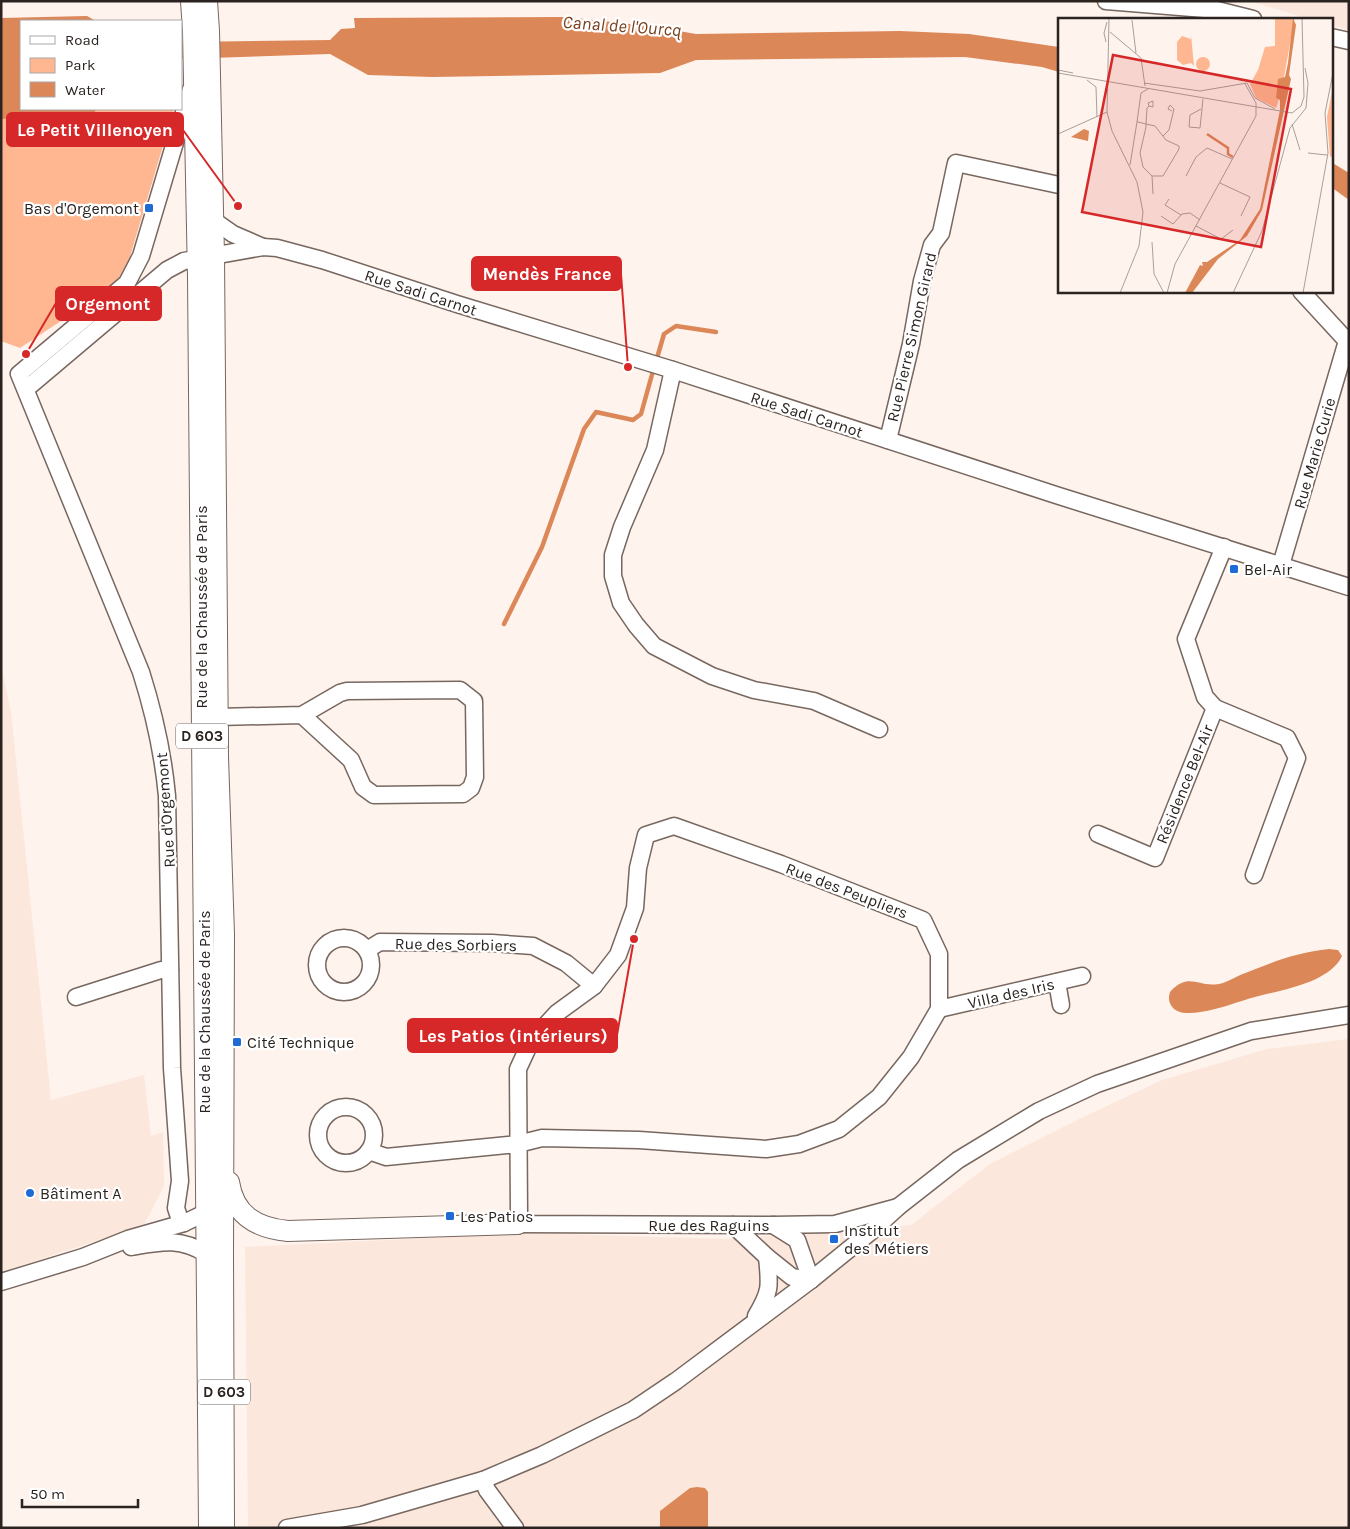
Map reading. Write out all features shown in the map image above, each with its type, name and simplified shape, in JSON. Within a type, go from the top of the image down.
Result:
[{"type":"main road","name":"Rue de la Chaussée de Paris","points":[[191,1],[201,31]]},
{"type":"main road","name":"Rue de la Chaussée de Paris","points":[[207,1],[201,31],[224,934],[224,1138]]},
{"type":"main road","name":"Rue de la Chaussée de Paris","points":[[202,80],[213,220],[206,257],[205,1213]]},
{"type":"main road","name":"D 603","points":[[209,1528],[214,1254],[224,1138]]},
{"type":"main road","points":[[224,1138],[230,1185],[236,1204],[244,1215],[255,1223],[273,1230],[423,1228],[518,1224]]},
{"type":"main road","name":"D 603","points":[[205,1213],[214,1254],[224,1363],[224,1528]]},
{"type":"main road","points":[[224,1363],[231,1409],[232,1528]]},
{"type":"street","points":[[1106,1],[1217,10],[1249,18]]},
{"type":"street","points":[[1332,37],[1349,41]]},
{"type":"street","name":"Rue d'Orgemont","points":[[184,1223],[178,1217],[176,1208],[180,1181],[172,1068],[167,796],[163,756],[141,672],[19,374],[127,283],[141,256],[202,80]]},
{"type":"street","name":"Rue Pierre Simon Girard","points":[[888,440],[922,281],[932,244],[941,233],[956,163],[1058,186]]},
{"type":"street","name":"Rue Sadi Carnot","points":[[213,220],[233,234],[263,247]]},
{"type":"street","name":"Rue Sadi Carnot","points":[[206,257],[263,247],[277,248],[322,260],[673,370],[1056,495],[1349,587]]},
{"type":"street","points":[[141,256],[167,270]]},
{"type":"street","points":[[26,389],[167,270],[184,261],[206,257]]},
{"type":"street","name":"Rue Marie Curie","points":[[1281,565],[1348,342],[1302,292]]},
{"type":"street","points":[[673,370],[655,450],[622,527],[614,555],[613,576],[621,603],[654,646],[712,676],[754,690],[814,701],[879,729]]},
{"type":"street","name":"Résidence Bel-Air","points":[[1224,547],[1186,639],[1205,697],[1214,708],[1287,738],[1297,758],[1254,875]]},
{"type":"street","points":[[218,717],[302,715],[340,693],[347,691],[460,690],[474,701],[475,777],[471,788],[463,794],[374,795],[364,787],[351,760],[302,715]]},
{"type":"street","name":"Résidence Bel-Air","points":[[1098,834],[1155,858],[1214,708]]},
{"type":"street","name":"Rue des Peupliers","points":[[518,1224],[518,1069],[531,1041],[557,1013],[594,986],[618,955],[635,908],[638,868],[646,835],[674,826],[781,864],[923,920],[939,954],[939,1009]]},
{"type":"street","name":"Rue des Sorbiers","points":[[367,950],[380,942],[492,943],[533,946],[566,964],[594,986]]},
{"type":"street","points":[[76,997],[161,970],[170,970]]},
{"type":"street","name":"Villa des Iris","points":[[939,1009],[1082,976]]},
{"type":"street","points":[[1057,982],[1061,1005]]},
{"type":"street","points":[[369,1150],[386,1157],[518,1144],[542,1138],[639,1140],[766,1149],[799,1144],[839,1129],[878,1097],[911,1057],[939,1009]]},
{"type":"street","points":[[287,1528],[362,1515],[483,1480],[542,1455],[633,1410],[676,1381],[811,1280],[898,1207],[958,1160],[1039,1112],[1097,1084],[1251,1030],[1349,1015]]},
{"type":"street","name":"Rue des Raguins","points":[[518,1224],[835,1224],[898,1207]]},
{"type":"street","points":[[1,1282],[82,1257],[128,1239],[184,1223],[205,1213]]},
{"type":"street","points":[[733,1225],[767,1257],[792,1277],[811,1280]]},
{"type":"street","points":[[773,1225],[796,1240],[811,1280]]},
{"type":"street","points":[[82,1257],[149,1244],[179,1242],[214,1254]]},
{"type":"street","points":[[752,1323],[768,1297],[770,1284],[767,1257]]},
{"type":"street","points":[[483,1480],[487,1490],[515,1528]]},
{"type":"shaded area","points":[[1249,1],[1349,1],[1349,30],[1332,25],[1332,18],[1306,18]]},
{"type":"shaded area","points":[[1,665],[11,712],[51,1100],[144,1075],[151,1136],[163,1132],[164,1186],[144,1225],[5,1271],[1,1271]]},
{"type":"shaded area","points":[[1349,1039],[1349,1528],[248,1528],[245,1247],[530,1233],[727,1239],[911,1225],[990,1164],[1162,1080],[1267,1049]]},
{"type":"green space","points":[[96,110],[174,110],[123,280],[20,348],[1,341],[1,119],[94,115]]},
{"type":"water","points":[[87,16],[94,20],[20,20],[20,110],[96,110],[94,115],[1,119],[1,18]]},
{"type":"water","name":"Canal de l'Ourcq","points":[[567,17],[656,27],[696,34],[900,31],[969,34],[1058,47],[1058,72],[1042,67],[965,57],[696,60],[660,73],[432,77],[368,75],[330,54],[182,59],[182,42],[330,40],[341,29],[355,28],[354,18]]},
{"type":"water","points":[[1332,163],[1349,173],[1349,200],[1332,188]]},
{"type":"water","points":[[1329,949],[1338,950],[1342,956],[1337,964],[1320,977],[1307,983],[1200,1012],[1181,1012],[1174,1009],[1170,1004],[1170,992],[1183,982],[1223,983],[1287,957]]},
{"type":"water","points":[[690,1488],[705,1488],[708,1492],[708,1528],[660,1528],[660,1511]]},
{"type":"waterway","points":[[657,358],[664,334],[676,326],[716,332]]},
{"type":"waterway","points":[[504,624],[542,547],[584,429],[596,412],[633,420],[641,414],[653,371]]},
{"type":"place","name":"Le Petit Villenoyen","points":[[238,206]]},
{"type":"place","name":"Bas d'Orgemont","points":[[149,208]]},
{"type":"place","name":"Orgemont","points":[[26,354]]},
{"type":"place","name":"Mendès France","points":[[628,367]]},
{"type":"place","name":"Bel-Air","points":[[1234,569]]},
{"type":"place","name":"Les Patios (intérieurs)","points":[[634,939]]},
{"type":"place","name":"Cité Technique","points":[[237,1042]]},
{"type":"place","name":"Bâtiment A","points":[[30,1193]]},
{"type":"place","name":"Les Patios","points":[[450,1216]]},
{"type":"place","name":"Institut des Métiers","points":[[834,1239]]}]
